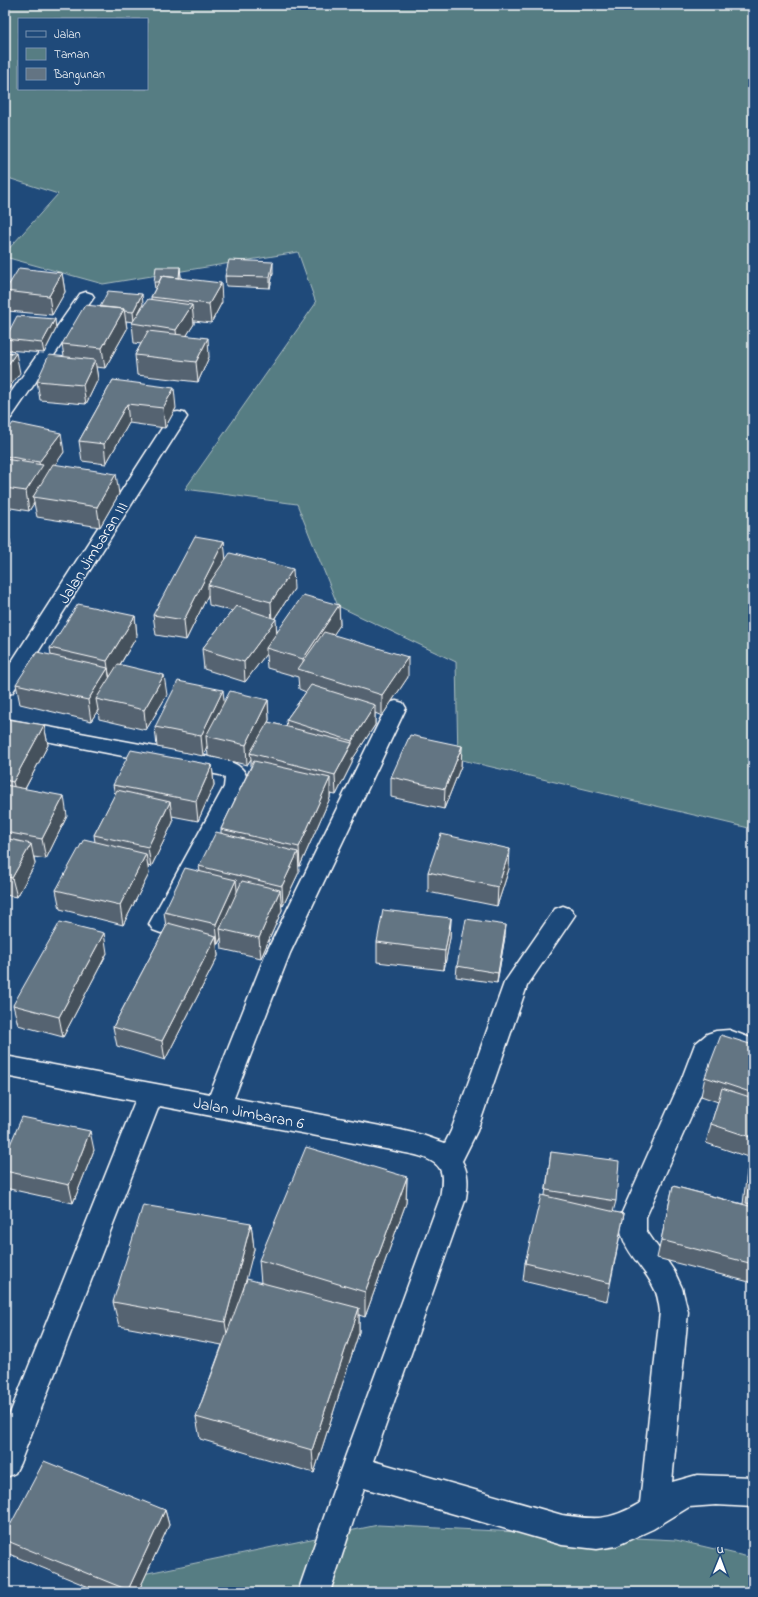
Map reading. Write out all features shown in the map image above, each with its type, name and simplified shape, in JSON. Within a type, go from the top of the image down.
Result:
[{"type":"street","points":[[5,414],[86,297]]},
{"type":"street","name":"Jalan Jimbaran III","points":[[5,688],[14,658],[178,416]]},
{"type":"street","points":[[218,1106],[278,953],[396,708]]},
{"type":"street","points":[[5,726],[221,767],[233,772],[236,776],[237,782],[235,787],[161,924]]},
{"type":"street","points":[[314,1592],[355,1471],[453,1198],[456,1184],[455,1172],[450,1160],[464,1131],[516,982],[563,915]]},
{"type":"street","points":[[654,1512],[674,1312],[670,1289],[664,1276],[633,1231],[633,1217],[695,1078],[704,1051],[716,1041],[729,1040],[753,1050]]},
{"type":"street","name":"Jalan Jimbaran 6","points":[[5,1066],[396,1140],[442,1154],[450,1160]]},
{"type":"street","points":[[5,1462],[151,1094]]},
{"type":"street","points":[[355,1471],[562,1530],[600,1534],[613,1531],[654,1512],[680,1495],[690,1492],[753,1492]]},
{"type":"green space","points":[[5,5],[753,6],[753,829],[458,759],[456,662],[338,606],[297,504],[185,489],[316,303],[298,252],[103,284],[5,257],[5,253],[58,194],[5,177]]},
{"type":"green space","points":[[378,1525],[676,1540],[753,1558],[753,1592],[57,1592]]},
{"type":"building","points":[[229,260],[273,262],[270,277],[225,276]]},
{"type":"building","points":[[156,267],[180,267],[179,278],[162,276],[159,282],[154,282]]},
{"type":"building","points":[[19,268],[62,273],[49,296],[5,291]]},
{"type":"building","points":[[162,276],[221,283],[209,304],[151,297]]},
{"type":"building","points":[[108,291],[142,294],[133,312],[124,311],[124,309],[100,307]]},
{"type":"building","points":[[148,299],[192,305],[176,330],[132,323]]},
{"type":"building","points":[[85,305],[124,309],[102,348],[62,344]]},
{"type":"building","points":[[17,316],[55,319],[42,343],[5,339]]},
{"type":"building","points":[[148,331],[208,338],[196,362],[135,355]]},
{"type":"building","points":[[5,352],[16,353],[5,369]]},
{"type":"building","points":[[49,355],[95,360],[83,385],[37,381]]},
{"type":"building","points":[[113,380],[174,388],[163,408],[127,404],[104,444],[79,441]]},
{"type":"building","points":[[13,423],[61,433],[39,462],[5,456],[5,434]]},
{"type":"building","points":[[5,459],[43,465],[26,491],[5,488]]},
{"type":"building","points":[[53,464],[116,474],[97,507],[33,497]]},
{"type":"building","points":[[195,536],[224,541],[184,620],[153,615]]},
{"type":"building","points":[[230,553],[293,569],[271,602],[208,585]]},
{"type":"building","points":[[303,595],[339,605],[303,659],[266,648]]},
{"type":"building","points":[[78,604],[135,616],[107,661],[50,648]]},
{"type":"building","points":[[236,606],[276,619],[244,662],[202,649]]},
{"type":"building","points":[[324,632],[408,657],[382,695],[298,669]]},
{"type":"building","points":[[37,652],[108,668],[88,700],[16,684]]},
{"type":"building","points":[[118,664],[164,675],[144,710],[96,699]]},
{"type":"building","points":[[178,681],[223,690],[201,736],[155,727]]},
{"type":"building","points":[[311,685],[375,705],[352,741],[286,720]]},
{"type":"building","points":[[230,691],[268,700],[246,745],[206,736]]},
{"type":"building","points":[[7,719],[44,725],[13,782],[5,780],[5,721]]},
{"type":"building","points":[[268,722],[352,743],[335,775],[250,753]]},
{"type":"building","points":[[410,735],[462,746],[445,789],[391,777]]},
{"type":"building","points":[[131,750],[212,765],[196,801],[113,785]]},
{"type":"building","points":[[254,761],[330,778],[299,847],[221,829]]},
{"type":"building","points":[[5,785],[64,796],[42,839],[5,832]]},
{"type":"building","points":[[117,790],[170,802],[148,847],[94,835]]},
{"type":"building","points":[[216,832],[298,852],[282,886],[199,866]]},
{"type":"building","points":[[441,834],[510,849],[498,887],[428,872]]},
{"type":"building","points":[[5,838],[31,844],[12,878],[5,876]]},
{"type":"building","points":[[84,839],[146,854],[120,905],[56,890]]},
{"type":"building","points":[[185,868],[236,880],[216,924],[164,912]]},
{"type":"building","points":[[242,881],[280,890],[259,938],[220,929]]},
{"type":"building","points":[[383,910],[451,918],[445,951],[377,942]]},
{"type":"building","points":[[466,919],[506,925],[498,973],[457,966]]},
{"type":"building","points":[[60,922],[104,933],[59,1017],[13,1005]]},
{"type":"building","points":[[168,923],[216,936],[162,1041],[113,1027]]},
{"type":"building","points":[[721,1035],[753,1045],[753,1093],[705,1077]]},
{"type":"building","points":[[722,1088],[753,1098],[753,1138],[711,1124]]},
{"type":"building","points":[[22,1117],[90,1131],[69,1185],[5,1171],[5,1156]]},
{"type":"building","points":[[306,1147],[407,1177],[365,1292],[259,1260]]},
{"type":"building","points":[[551,1152],[619,1161],[616,1201],[546,1190]]},
{"type":"building","points":[[753,1153],[753,1204],[746,1203]]},
{"type":"building","points":[[673,1186],[753,1207],[753,1264],[661,1240]]},
{"type":"building","points":[[541,1195],[624,1214],[610,1283],[525,1263]]},
{"type":"building","points":[[143,1205],[251,1223],[225,1322],[113,1302]]},
{"type":"building","points":[[247,1279],[359,1308],[312,1450],[196,1417]]},
{"type":"building","points":[[44,1461],[165,1510],[128,1590],[5,1540],[5,1535]]}]
